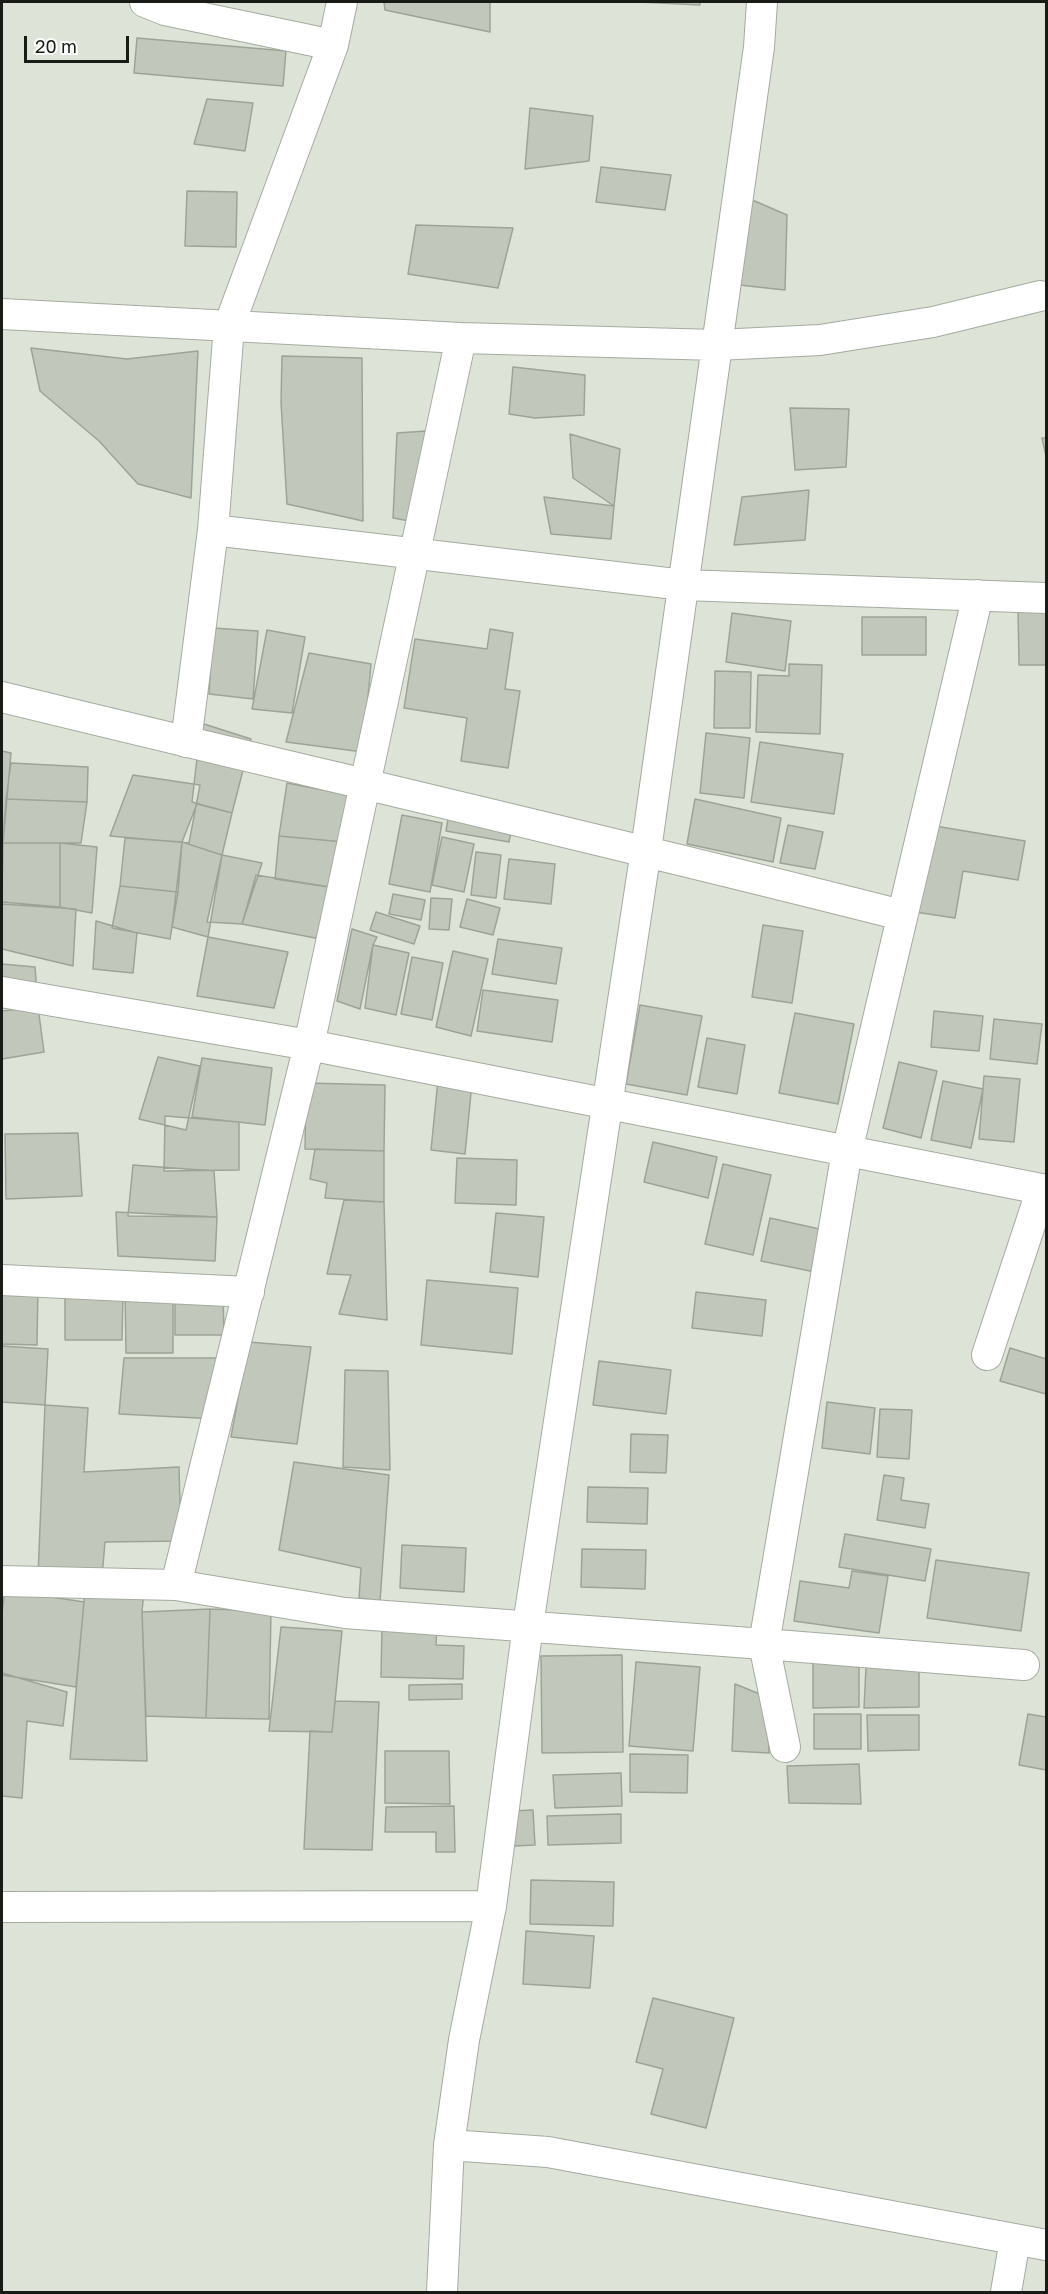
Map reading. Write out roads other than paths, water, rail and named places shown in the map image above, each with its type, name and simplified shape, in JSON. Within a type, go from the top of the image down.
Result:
[{"type":"street","points":[[146,2],[165,10],[333,45]]},
{"type":"street","points":[[186,742],[213,530],[229,326],[333,45],[342,2]]},
{"type":"street","points":[[442,2292],[449,2145],[464,2040],[491,1906],[528,1625],[646,850],[759,47],[762,2]]},
{"type":"street","points":[[2,314],[462,338],[717,345],[820,340],[933,322],[1041,296]]},
{"type":"street","points":[[176,1585],[309,1045],[462,338]]},
{"type":"street","points":[[213,530],[684,585],[1047,598]]},
{"type":"street","points":[[785,1747],[764,1644],[847,1151],[978,595]]},
{"type":"street","points":[[2,697],[646,850],[901,915]]},
{"type":"street","points":[[2,992],[309,1045],[1044,1190],[987,1355]]},
{"type":"street","points":[[2,1280],[249,1292]]},
{"type":"street","points":[[2,1581],[176,1585],[345,1613],[528,1625],[1024,1665]]},
{"type":"street","points":[[2,1907],[491,1906]]},
{"type":"street","points":[[449,2145],[548,2152],[1047,2245]]},
{"type":"street","points":[[1006,2292],[1015,2240]]}]
